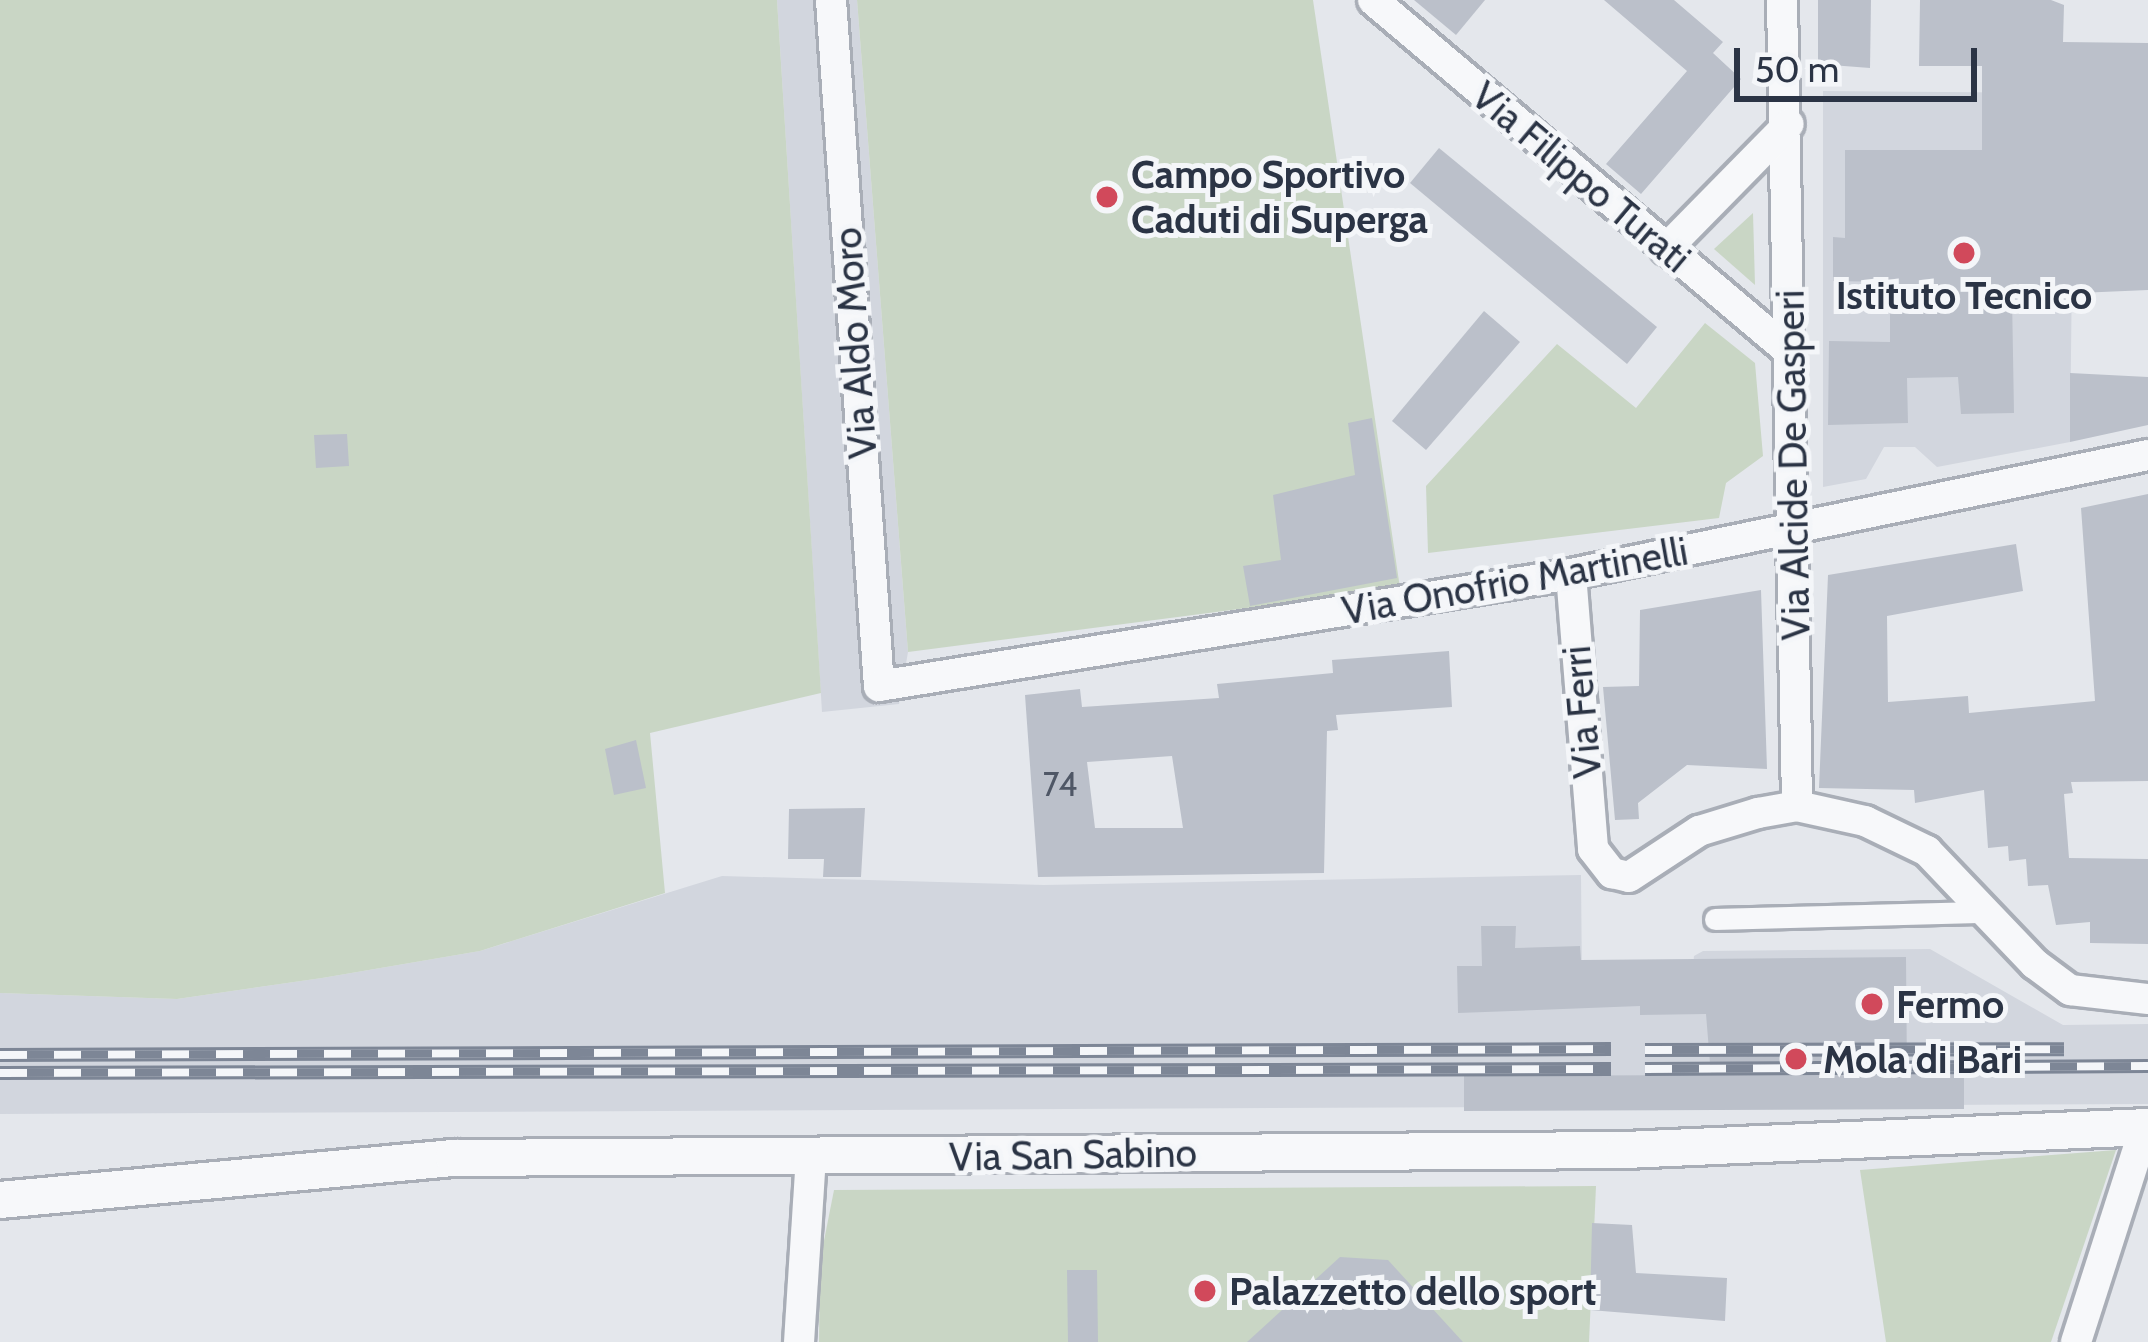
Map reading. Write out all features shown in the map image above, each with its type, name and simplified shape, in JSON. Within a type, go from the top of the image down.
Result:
[{"type":"street","name":"Via Aldo Moro","points":[[831,0],[879,686]]},
{"type":"street","name":"Via Filippo Turati","points":[[1373,0],[1790,352]]},
{"type":"street","name":"Via Alcide De Gasperi","points":[[1782,0],[1789,124],[1797,806]]},
{"type":"street","points":[[1666,250],[1789,124]]},
{"type":"street","name":"Via Onofrio Martinelli","points":[[879,686],[1571,574],[2148,455]]},
{"type":"street","name":"Via Ferri","points":[[1571,574],[1593,849],[1612,873],[1629,878],[1699,831],[1797,806]]},
{"type":"street","points":[[1797,806],[1865,821],[1927,851],[2070,990],[2148,999]]},
{"type":"street","points":[[1715,919],[1987,912]]},
{"type":"street","points":[[2076,1342],[2146,1127]]},
{"type":"street","name":"Via San Sabino","points":[[0,1201],[454,1159],[1624,1150],[2146,1127]]},
{"type":"street","points":[[799,1342],[811,1158]]},
{"type":"shaded area","points":[[777,0],[857,0],[908,652],[899,704],[822,712]]},
{"type":"shaded area","points":[[1823,91],[2074,93],[2070,442],[1937,467],[1915,447],[1884,447],[1866,479],[1823,487]]},
{"type":"shaded area","points":[[1581,875],[1582,987],[1691,985],[1694,956],[1703,951],[1930,949],[2063,1025],[2148,1024],[2148,1104],[0,1114],[0,993],[177,999],[322,978],[480,951],[722,876],[1044,885]]},
{"type":"green space","points":[[0,0],[777,0],[821,693],[650,733],[665,893],[480,951],[322,978],[177,999],[0,993]]},
{"type":"green space","name":"Campo Sportivo Caduti di Superga","points":[[857,0],[1313,0],[1400,588],[908,652]]},
{"type":"green space","points":[[1753,213],[1755,285],[1714,249]]},
{"type":"green space","points":[[1705,323],[1755,363],[1763,456],[1726,483],[1719,518],[1428,553],[1426,486],[1557,344],[1636,408]]},
{"type":"green space","points":[[2116,1150],[2051,1342],[1886,1342],[1860,1170]]},
{"type":"green space","name":"Palazzetto dello sport","points":[[1596,1186],[1589,1342],[819,1342],[820,1261],[834,1190]]},
{"type":"building","points":[[1414,0],[1485,0],[1456,35]]},
{"type":"building","points":[[1604,0],[1674,0],[1723,42],[1713,53],[1741,79],[1641,194],[1606,164],[1687,71]]},
{"type":"building","points":[[1818,0],[1871,0],[1870,68],[1818,64]]},
{"type":"building","points":[[1920,0],[2051,0],[2064,5],[2063,42],[2148,43],[2148,290],[2012,296],[2014,413],[1961,414],[1958,377],[1907,378],[1908,423],[1828,425],[1829,341],[1890,342],[1890,282],[1833,281],[1833,237],[1845,238],[1845,150],[1982,150],[1982,66],[1919,66]]},
{"type":"building","points":[[1439,148],[1657,327],[1627,364],[1410,183]]},
{"type":"building","points":[[1484,311],[1520,342],[1426,450],[1392,421]]},
{"type":"building","points":[[2070,373],[2148,377],[2148,425],[2070,442]]},
{"type":"building","points":[[1372,418],[1397,578],[1250,606],[1243,566],[1281,560],[1273,495],[1355,475],[1348,423]]},
{"type":"building","points":[[347,434],[349,466],[316,468],[314,435]]},
{"type":"building","points":[[2148,494],[2148,781],[2071,782],[2073,793],[2064,794],[2069,858],[2148,859],[2148,944],[2090,943],[2090,922],[2056,925],[2048,885],[2028,886],[2026,859],[2009,861],[2008,846],[1988,848],[1984,790],[1915,803],[1914,790],[1819,788],[1828,575],[2016,544],[2023,591],[1887,616],[1888,702],[1968,696],[1969,713],[2095,701],[2081,508]]},
{"type":"building","points":[[1761,590],[1767,769],[1687,765],[1638,803],[1639,819],[1615,820],[1603,687],[1639,686],[1640,610]]},
{"type":"building","points":[[1449,651],[1452,707],[1336,715],[1338,730],[1327,731],[1324,873],[1038,877],[1025,695],[1080,689],[1082,707],[1219,698],[1217,684],[1333,673],[1332,660]],"holes":[[[1172,756],[1183,828],[1095,828],[1087,762]]]},
{"type":"building","points":[[636,740],[646,788],[614,795],[605,749]]},
{"type":"building","points":[[865,808],[861,877],[823,877],[824,859],[788,859],[789,809]]},
{"type":"building","points":[[1481,926],[1516,926],[1515,948],[1580,946],[1581,960],[1906,957],[1907,1075],[1964,1074],[1964,1109],[1464,1111],[1464,1076],[1711,1075],[1706,1014],[1640,1015],[1640,1006],[1458,1013],[1457,966],[1482,966]]},
{"type":"building","points":[[1592,1223],[1632,1225],[1636,1273],[1727,1278],[1725,1321],[1590,1310]]},
{"type":"building","points":[[1340,1257],[1388,1260],[1463,1342],[1247,1342]]},
{"type":"building","points":[[1067,1270],[1097,1270],[1098,1342],[1068,1342]]},
{"type":"railway","points":[[0,1055],[1611,1049]]},
{"type":"railway","points":[[1645,1050],[2064,1049]]},
{"type":"railway","points":[[1645,1069],[2148,1066]]},
{"type":"railway","points":[[0,1073],[1611,1069]]},
{"type":"place","name":"Campo Sportivo Caduti di Superga","points":[[1107,197]]},
{"type":"place","name":"Istituto Tecnico","points":[[1964,253]]},
{"type":"place","name":"Fermo","points":[[1872,1004]]},
{"type":"place","name":"Mola di Bari","points":[[1796,1059]]},
{"type":"place","name":"Palazzetto dello sport","points":[[1205,1291]]}]
